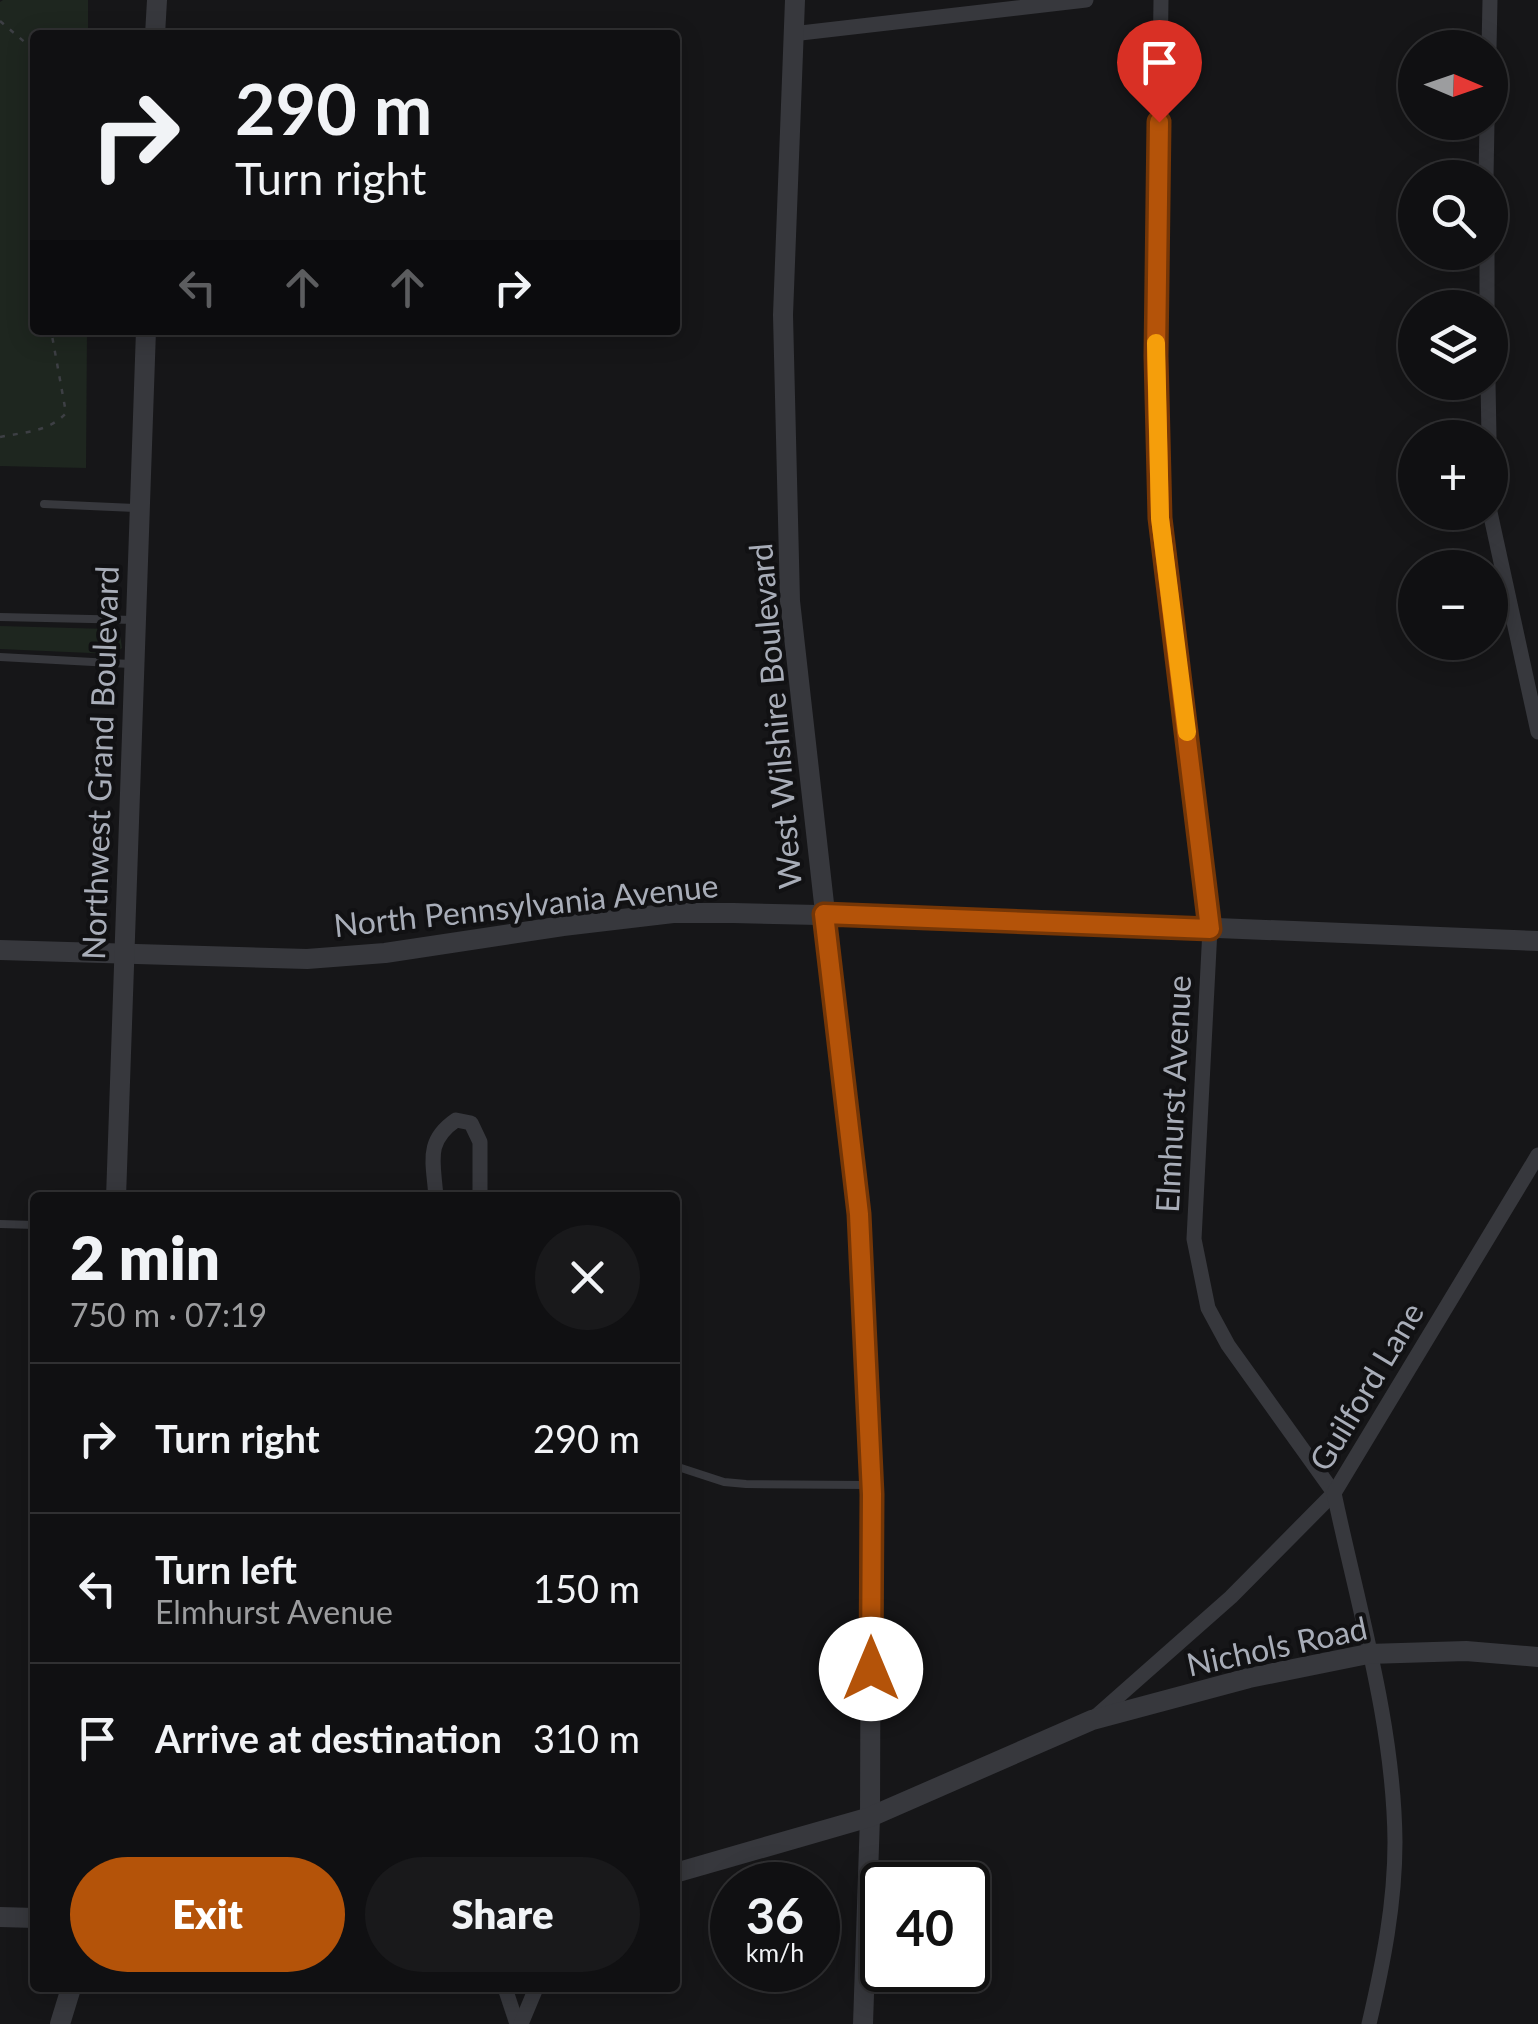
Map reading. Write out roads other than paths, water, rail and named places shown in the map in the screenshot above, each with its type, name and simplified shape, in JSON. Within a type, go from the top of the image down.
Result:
[{"type":"street","points":[[156,0],[156,30]]},
{"type":"street","name":"West Wilshire Boulevard","points":[[795,0],[783,315],[790,601],[859,1214],[871,1485],[870,1817],[863,2024]]},
{"type":"street","points":[[792,34],[1086,0]]},
{"type":"street","name":"Elmhurst Avenue","points":[[1161,0],[1156,356],[1160,518],[1210,929],[1194,1240],[1208,1308],[1228,1345],[1334,1493]]},
{"type":"street","points":[[1489,30],[1490,0]]},
{"type":"street","name":"Northwest Grand Boulevard","points":[[116,1192],[146,335]]},
{"type":"street","points":[[1494,530],[1538,732]]},
{"type":"street","name":"North Pennsylvania Avenue","points":[[0,950],[307,959],[385,953],[672,913],[824,914],[1538,942]]},
{"type":"street","points":[[436,1192],[432,1146],[440,1131],[456,1120],[471,1123],[480,1142],[480,1192]]},
{"type":"street","name":"Guilford Lane","points":[[1369,2024],[1392,1906],[1395,1842],[1380,1703],[1334,1493],[1538,1155]]},
{"type":"street","name":"Nichols Road","points":[[1092,1720],[1231,1597],[1334,1493]]},
{"type":"street","name":"Nichols Road","points":[[680,1872],[870,1817],[1092,1720],[1250,1678],[1368,1654],[1466,1651],[1538,1657]]},
{"type":"street","points":[[0,1917],[30,1918]]},
{"type":"street","points":[[60,2024],[70,1992]]},
{"type":"street","points":[[506,1992],[519,2024]]},
{"type":"street","points":[[519,2024],[534,1992]]},
{"type":"lane","points":[[44,504],[140,509]]},
{"type":"lane","points":[[0,617],[136,620]]},
{"type":"lane","points":[[0,657],[135,665]]},
{"type":"lane","points":[[0,1224],[30,1225]]},
{"type":"lane","points":[[680,1468],[724,1482],[871,1485]]}]
